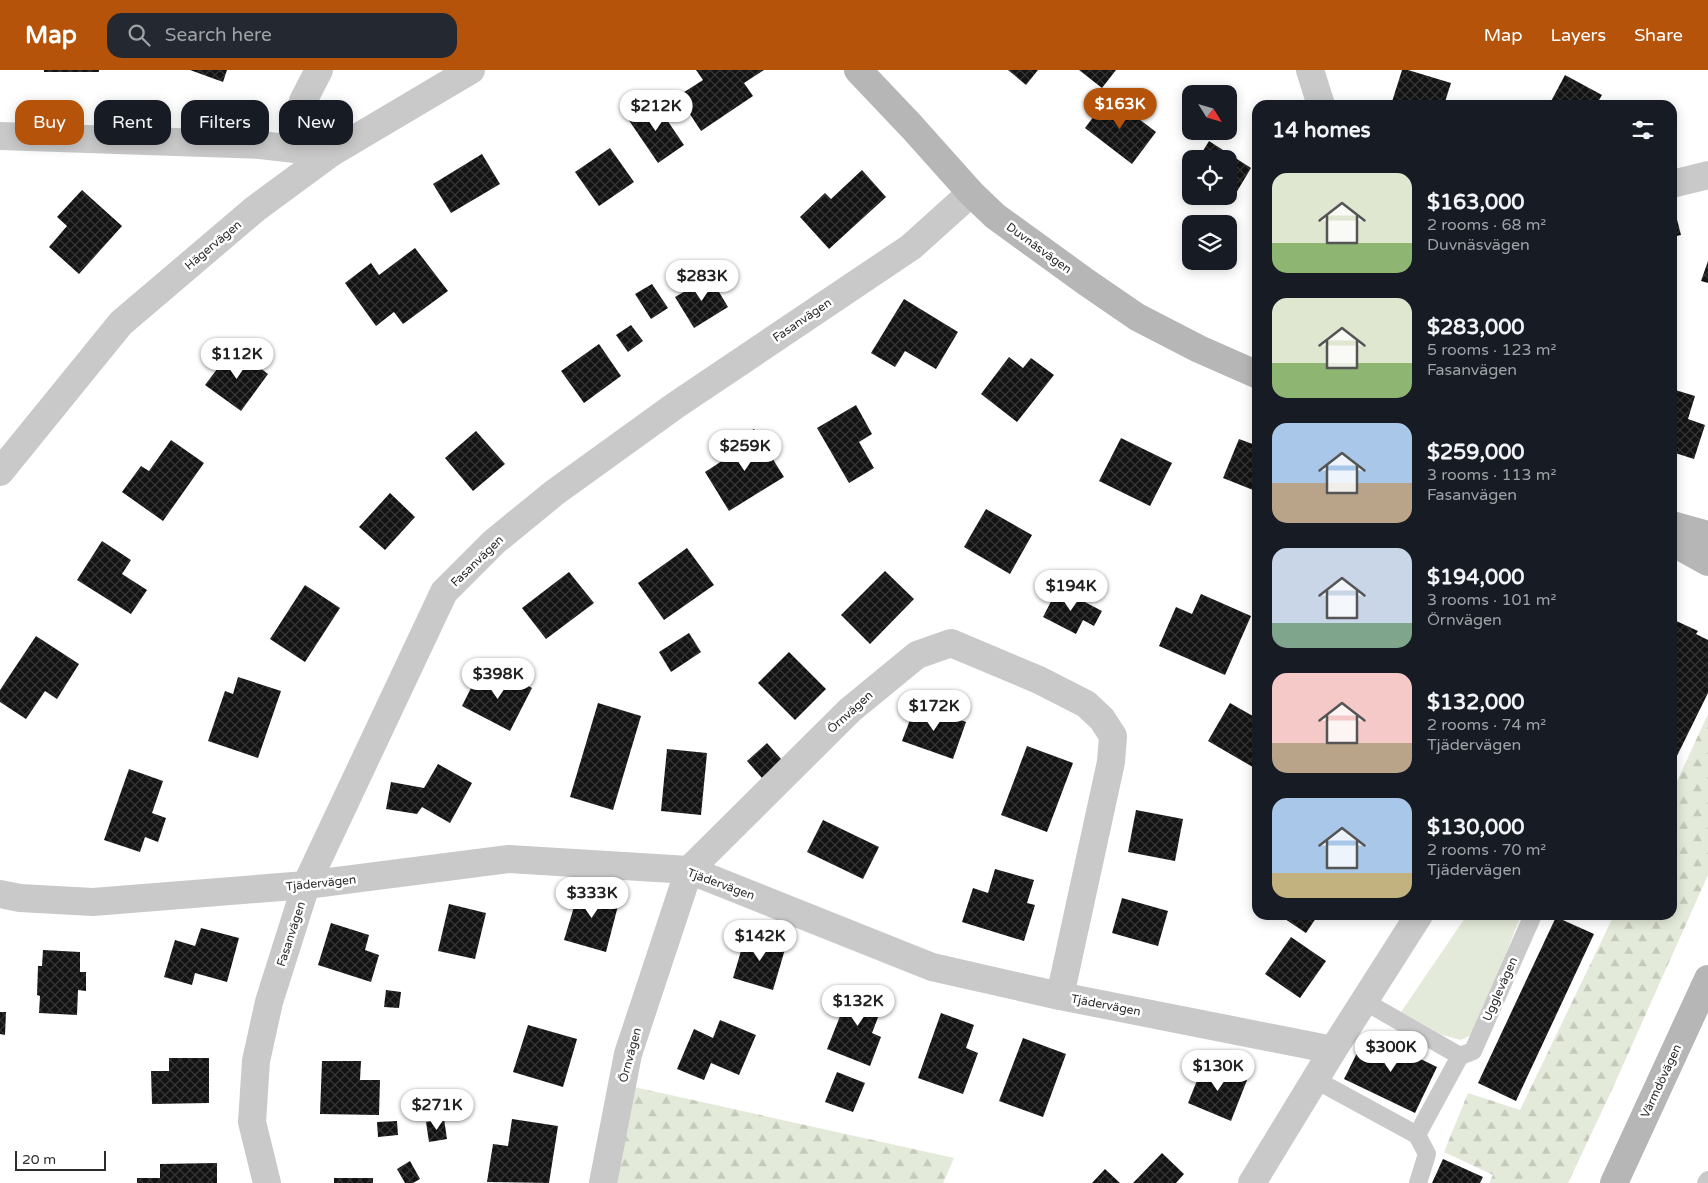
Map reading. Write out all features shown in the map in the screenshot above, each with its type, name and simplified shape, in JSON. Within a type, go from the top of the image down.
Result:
[{"type":"street","points":[[289,148],[303,102],[319,70]]},
{"type":"street","name":"Hägervägen","points":[[0,472],[121,323],[255,209],[331,153],[471,70]]},
{"type":"street","name":"Duvnäsvägen","points":[[858,70],[912,127],[971,194],[995,216],[1137,317],[1199,350],[1252,372]]},
{"type":"street","points":[[1310,70],[1319,100]]},
{"type":"street","points":[[0,136],[260,145],[331,153]]},
{"type":"street","points":[[1677,183],[1708,175]]},
{"type":"street","name":"Fasanvägen","points":[[268,1183],[252,1122],[256,1061],[269,1002],[306,885],[444,592],[494,542],[554,493],[676,405],[911,247],[971,194]]},
{"type":"street","points":[[1677,526],[1708,535]]},
{"type":"street","points":[[1677,545],[1708,562]]},
{"type":"street","name":"Örnvägen","points":[[603,1183],[628,1054],[690,870],[850,710],[917,655],[950,643],[1039,680],[1086,704],[1102,719],[1113,736],[1111,762],[1060,996]]},
{"type":"street","name":"Tjädervägen","points":[[0,894],[20,898],[93,902],[306,885],[510,859],[690,870],[932,967],[1060,996],[1334,1050]]},
{"type":"street","points":[[1255,1182],[1364,1001],[1416,920]]},
{"type":"street","name":"Värmdövägen","points":[[1614,1183],[1708,979]]},
{"type":"lane","name":"Ugglevägen","points":[[1417,1135],[1460,1056],[1473,1051],[1531,920]]},
{"type":"lane","points":[[1364,1001],[1460,1056]]},
{"type":"lane","points":[[1316,1080],[1417,1135],[1427,1154],[1418,1183]]},
{"type":"green space","points":[[1708,714],[1708,875],[1611,1092],[1568,1183],[1489,1183],[1493,1175],[1444,1152],[1468,1093],[1520,1110],[1612,920],[1677,920],[1677,781]]},
{"type":"green space","points":[[1464,920],[1519,920],[1475,1033],[1461,1040],[1442,1035],[1401,1012]]},
{"type":"green space","points":[[634,1087],[954,1158],[943,1183],[614,1183]]},
{"type":"building","points":[[44,70],[99,70],[99,72],[44,72]]},
{"type":"building","points":[[190,70],[227,70],[223,82]]},
{"type":"building","points":[[696,70],[764,70],[744,83],[753,96],[701,131],[678,96],[703,80]]},
{"type":"building","points":[[1008,70],[1038,70],[1026,85]]},
{"type":"building","points":[[1079,70],[1116,70],[1102,88]]},
{"type":"building","points":[[1402,70],[1408,70],[1451,83],[1446,100],[1393,100]]},
{"type":"building","points":[[1565,75],[1602,95],[1599,100],[1552,100]]},
{"type":"building","points":[[1109,96],[1156,132],[1132,164],[1085,128]]},
{"type":"building","points":[[654,101],[684,145],[658,163],[628,119]]},
{"type":"building","points":[[1209,141],[1223,150],[1204,150]]},
{"type":"building","points":[[610,148],[634,182],[599,206],[575,172]]},
{"type":"building","points":[[482,154],[500,184],[451,213],[433,184]]},
{"type":"building","points":[[1237,159],[1251,168],[1237,191]]},
{"type":"building","points":[[862,170],[886,197],[829,249],[800,217],[825,193],[831,199]]},
{"type":"building","points":[[82,190],[122,226],[79,274],[49,247],[67,226],[57,217]]},
{"type":"building","points":[[1677,219],[1681,235],[1677,236]]},
{"type":"building","points":[[415,248],[448,291],[403,324],[394,312],[376,326],[345,283],[371,263],[379,275]]},
{"type":"building","points":[[1708,261],[1708,283],[1701,281]]},
{"type":"building","points":[[710,277],[728,307],[694,328],[675,297]]},
{"type":"building","points":[[652,284],[668,308],[651,319],[635,294]]},
{"type":"building","points":[[904,299],[958,332],[936,369],[905,351],[895,367],[871,353]]},
{"type":"building","points":[[631,325],[643,341],[628,352],[616,335]]},
{"type":"building","points":[[599,344],[621,376],[584,403],[561,371]]},
{"type":"building","points":[[233,348],[268,374],[241,411],[205,385]]},
{"type":"building","points":[[1009,357],[1023,368],[1031,358],[1054,375],[1017,422],[981,394]]},
{"type":"building","points":[[1677,391],[1695,396],[1688,419],[1705,425],[1694,459],[1677,454]]},
{"type":"building","points":[[856,405],[872,434],[859,442],[874,468],[849,483],[817,428]]},
{"type":"building","points":[[754,429],[784,477],[729,511],[705,472],[742,448],[737,440]]},
{"type":"building","points":[[476,431],[505,464],[473,491],[445,458]]},
{"type":"building","points":[[1121,438],[1172,463],[1150,506],[1099,481]]},
{"type":"building","points":[[1239,439],[1252,444],[1252,490],[1223,478]]},
{"type":"building","points":[[171,440],[204,463],[163,521],[122,492],[141,466],[149,471]]},
{"type":"building","points":[[390,493],[415,517],[385,550],[359,527]]},
{"type":"building","points":[[986,509],[1032,535],[1010,574],[964,547]]},
{"type":"building","points":[[102,541],[131,560],[122,574],[147,590],[131,614],[77,580]]},
{"type":"building","points":[[687,548],[714,585],[664,620],[638,583]]},
{"type":"building","points":[[885,571],[914,599],[870,644],[841,615]]},
{"type":"building","points":[[569,572],[594,603],[546,639],[522,608]]},
{"type":"building","points":[[305,585],[340,608],[305,662],[270,639]]},
{"type":"building","points":[[1058,588],[1102,611],[1094,626],[1083,620],[1076,634],[1043,617]]},
{"type":"building","points":[[1201,594],[1251,616],[1225,675],[1159,646],[1176,607],[1192,614]]},
{"type":"building","points":[[1677,621],[1698,631],[1696,634],[1708,640],[1708,693],[1677,756]]},
{"type":"building","points":[[689,633],[701,652],[671,672],[659,652]]},
{"type":"building","points":[[36,636],[79,664],[57,699],[45,691],[26,719],[0,702],[0,690]]},
{"type":"building","points":[[789,652],[826,689],[795,720],[758,683]]},
{"type":"building","points":[[501,672],[532,688],[510,731],[462,706],[476,678],[493,687]]},
{"type":"building","points":[[238,677],[281,691],[258,758],[208,741],[225,691],[233,694]]},
{"type":"building","points":[[598,703],[641,716],[613,810],[570,797]]},
{"type":"building","points":[[1230,703],[1252,716],[1252,767],[1208,741]]},
{"type":"building","points":[[916,704],[966,722],[953,759],[902,741]]},
{"type":"building","points":[[767,743],[782,760],[762,778],[747,761]]},
{"type":"building","points":[[1027,746],[1073,763],[1047,832],[1001,815]]},
{"type":"building","points":[[667,749],[707,753],[701,815],[661,811]]},
{"type":"building","points":[[438,764],[472,783],[450,823],[422,807],[417,814],[386,809],[391,782],[424,788]]},
{"type":"building","points":[[129,769],[163,781],[152,813],[166,818],[158,842],[145,837],[140,852],[104,840]]},
{"type":"building","points":[[1136,810],[1183,819],[1175,861],[1128,852]]},
{"type":"building","points":[[823,820],[879,847],[863,879],[807,852]]},
{"type":"building","points":[[995,869],[1034,880],[1027,903],[1035,905],[1024,941],[962,922],[973,888],[988,893]]},
{"type":"building","points":[[580,887],[620,898],[606,952],[564,940]]},
{"type":"building","points":[[1122,898],[1168,911],[1158,946],[1112,933]]},
{"type":"building","points":[[449,904],[486,913],[475,959],[438,951]]},
{"type":"building","points":[[1286,920],[1315,920],[1306,933]]},
{"type":"building","points":[[1555,920],[1563,920],[1594,934],[1516,1101],[1478,1083]]},
{"type":"building","points":[[331,923],[369,935],[365,950],[379,955],[371,982],[318,965]]},
{"type":"building","points":[[201,928],[239,938],[227,982],[195,973],[192,985],[164,977],[175,940],[195,946]]},
{"type":"building","points":[[746,934],[786,946],[773,990],[733,978]]},
{"type":"building","points":[[1291,937],[1326,961],[1300,998],[1265,974]]},
{"type":"building","points":[[43,950],[80,952],[80,972],[86,972],[86,991],[78,990],[77,1015],[39,1013],[40,996],[37,995],[38,966],[42,966]]},
{"type":"building","points":[[852,986],[885,999],[872,1033],[881,1037],[870,1066],[827,1049]]},
{"type":"building","points":[[386,990],[401,992],[399,1008],[384,1007]]},
{"type":"building","points":[[0,1012],[6,1012],[5,1035],[0,1034]]},
{"type":"building","points":[[941,1013],[974,1025],[966,1048],[978,1053],[963,1094],[918,1078]]},
{"type":"building","points":[[720,1020],[756,1035],[739,1075],[711,1063],[704,1080],[677,1069],[694,1029],[713,1038]]},
{"type":"building","points":[[528,1025],[577,1039],[563,1087],[513,1072]]},
{"type":"building","points":[[1367,1033],[1437,1067],[1415,1113],[1344,1079]]},
{"type":"building","points":[[1023,1038],[1066,1054],[1043,1117],[999,1101]]},
{"type":"building","points":[[169,1058],[209,1058],[209,1103],[152,1104],[151,1071],[169,1071]]},
{"type":"building","points":[[322,1061],[361,1061],[360,1080],[380,1080],[379,1115],[320,1114]]},
{"type":"building","points":[[1204,1063],[1247,1080],[1231,1121],[1188,1103]]},
{"type":"building","points":[[837,1072],[865,1083],[853,1112],[825,1102]]},
{"type":"building","points":[[444,1119],[447,1139],[429,1142],[426,1122]]},
{"type":"building","points":[[512,1119],[558,1126],[549,1183],[487,1182],[493,1144],[508,1146]]},
{"type":"building","points":[[397,1121],[398,1135],[378,1137],[377,1122]]},
{"type":"building","points":[[1162,1153],[1184,1174],[1176,1183],[1133,1183]]},
{"type":"building","points":[[1443,1159],[1483,1177],[1480,1183],[1432,1183]]},
{"type":"building","points":[[410,1161],[420,1179],[413,1183],[405,1183],[397,1169]]},
{"type":"building","points":[[217,1163],[217,1183],[137,1183],[137,1178],[160,1178],[160,1164]]},
{"type":"building","points":[[1105,1169],[1120,1183],[1092,1183]]},
{"type":"building","points":[[334,1178],[373,1178],[373,1183],[334,1183]]}]
